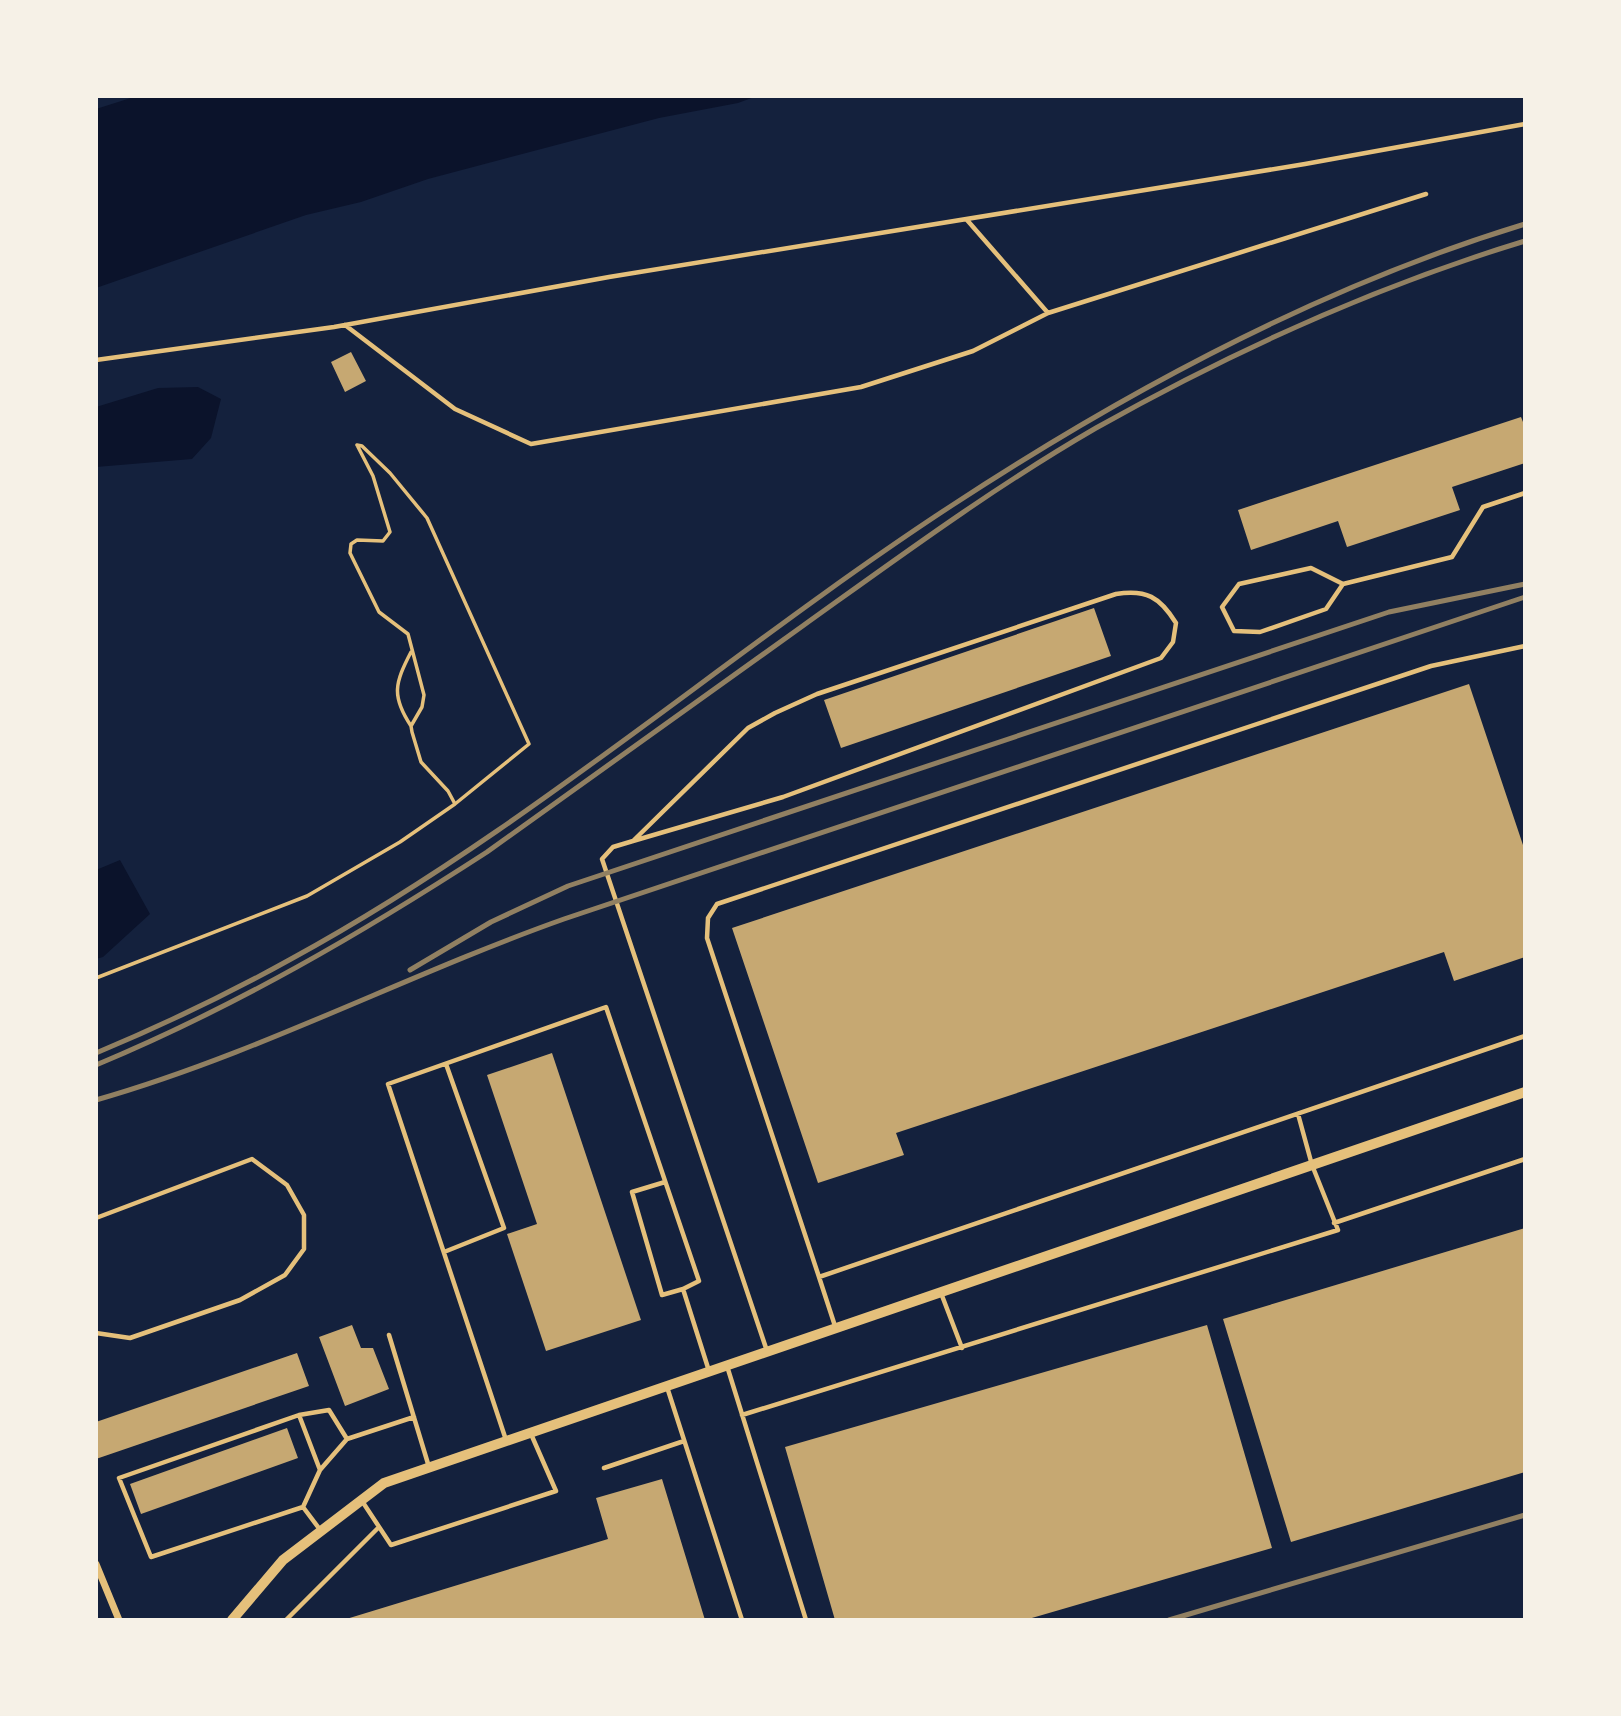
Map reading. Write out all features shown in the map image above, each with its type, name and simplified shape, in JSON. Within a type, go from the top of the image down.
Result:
[{"type":"street","points":[[232,1620],[282,1560],[384,1483],[1525,1092]]},
{"type":"street","points":[[98,1568],[119,1620]]},
{"type":"lane","points":[[96,360],[345,325],[609,277],[1306,164],[1525,124]]},
{"type":"lane","points":[[345,325],[455,409],[531,444],[861,387],[973,351],[1048,313],[1426,194]]},
{"type":"lane","points":[[967,219],[1048,313]]},
{"type":"lane","points":[[1343,584],[1326,609],[1260,632],[1234,631],[1222,607],[1239,583],[1311,568],[1343,584],[1452,557],[1483,508],[1525,493]]},
{"type":"lane","points":[[633,841],[748,728],[817,694],[1116,594],[1136,590],[1156,597],[1176,623],[1173,642],[1161,658],[783,797],[613,847],[601,859],[767,1352]]},
{"type":"lane","points":[[836,1328],[707,938],[708,918],[717,904],[1431,666],[1525,646]]},
{"type":"lane","points":[[507,1441],[388,1084],[606,1007],[666,1182],[699,1281],[662,1295],[632,1192],[666,1182]]},
{"type":"lane","points":[[819,1277],[1525,1036]]},
{"type":"lane","points":[[444,1252],[504,1228],[446,1064]]},
{"type":"lane","points":[[742,1415],[1338,1230],[1312,1165],[1298,1114]]},
{"type":"lane","points":[[96,1218],[252,1158],[287,1185],[304,1215],[304,1249],[285,1275],[240,1300],[130,1338],[96,1333]]},
{"type":"lane","points":[[1334,1223],[1525,1159]]},
{"type":"lane","points":[[683,1289],[709,1372]]},
{"type":"lane","points":[[941,1292],[962,1348]]},
{"type":"lane","points":[[389,1335],[429,1468]]},
{"type":"lane","points":[[726,1366],[806,1620]]},
{"type":"lane","points":[[666,1386],[742,1620]]},
{"type":"lane","points":[[347,1439],[329,1410],[299,1415],[120,1478],[151,1557],[303,1507],[320,1470],[347,1439],[414,1417]]},
{"type":"lane","points":[[299,1415],[320,1470]]},
{"type":"lane","points":[[361,1500],[391,1545],[555,1491],[530,1433]]},
{"type":"lane","points":[[604,1468],[684,1441]]},
{"type":"lane","points":[[303,1507],[321,1531]]},
{"type":"lane","points":[[286,1620],[379,1527]]},
{"type":"path","points":[[96,978],[307,896],[389,849],[455,804],[529,744],[427,517],[390,473],[362,446],[357,445],[373,476],[390,532],[383,541],[357,540],[351,544],[350,553],[379,612],[408,634],[424,695],[422,707],[411,726]]},
{"type":"path","points":[[411,652],[396,691],[399,706],[411,726],[421,762],[448,790],[455,804]]},
{"type":"water","points":[[137,96],[757,96],[738,103],[659,118],[428,179],[361,202],[306,215],[96,288],[96,109]]},
{"type":"water","points":[[198,387],[221,399],[211,438],[192,459],[96,467],[96,407],[158,388]]},
{"type":"water","points":[[120,860],[150,914],[103,957],[96,959],[96,870]]},
{"type":"building","points":[[351,352],[366,381],[345,392],[331,362]]},
{"type":"building","points":[[1521,417],[1525,427],[1525,463],[1452,487],[1460,510],[1347,547],[1338,521],[1251,550],[1238,510]]},
{"type":"building","points":[[1094,608],[1111,656],[841,748],[824,700]]},
{"type":"building","points":[[1469,684],[1525,851],[1525,957],[1454,981],[1444,952],[896,1133],[904,1155],[818,1183],[732,928]]},
{"type":"building","points":[[552,1053],[641,1320],[546,1351],[507,1234],[537,1224],[487,1075]]},
{"type":"building","points":[[1525,1228],[1525,1472],[1291,1542],[1223,1319]]},
{"type":"building","points":[[352,1325],[361,1348],[373,1348],[389,1389],[345,1406],[319,1337]]},
{"type":"building","points":[[1207,1325],[1272,1548],[1025,1620],[835,1620],[785,1447]]},
{"type":"building","points":[[297,1353],[309,1386],[96,1459],[96,1422]]},
{"type":"building","points":[[287,1428],[298,1458],[141,1514],[130,1484]]},
{"type":"building","points":[[662,1479],[705,1620],[343,1620],[608,1539],[596,1498]]},
{"type":"railway","points":[[96,1053],[243,985],[378,909],[544,798],[868,562],[1018,463],[1087,422],[1157,382],[1300,310],[1449,249],[1525,224]]},
{"type":"railway","points":[[96,1065],[198,1019],[297,967],[440,882],[487,852],[947,523],[1096,428],[1199,373],[1306,323],[1415,279],[1525,241]]},
{"type":"railway","points":[[410,970],[491,922],[568,886],[1389,612],[1525,584]]},
{"type":"railway","points":[[96,1100],[215,1060],[447,964],[564,919],[1525,597]]},
{"type":"railway","points":[[1169,1620],[1525,1515]]}]
